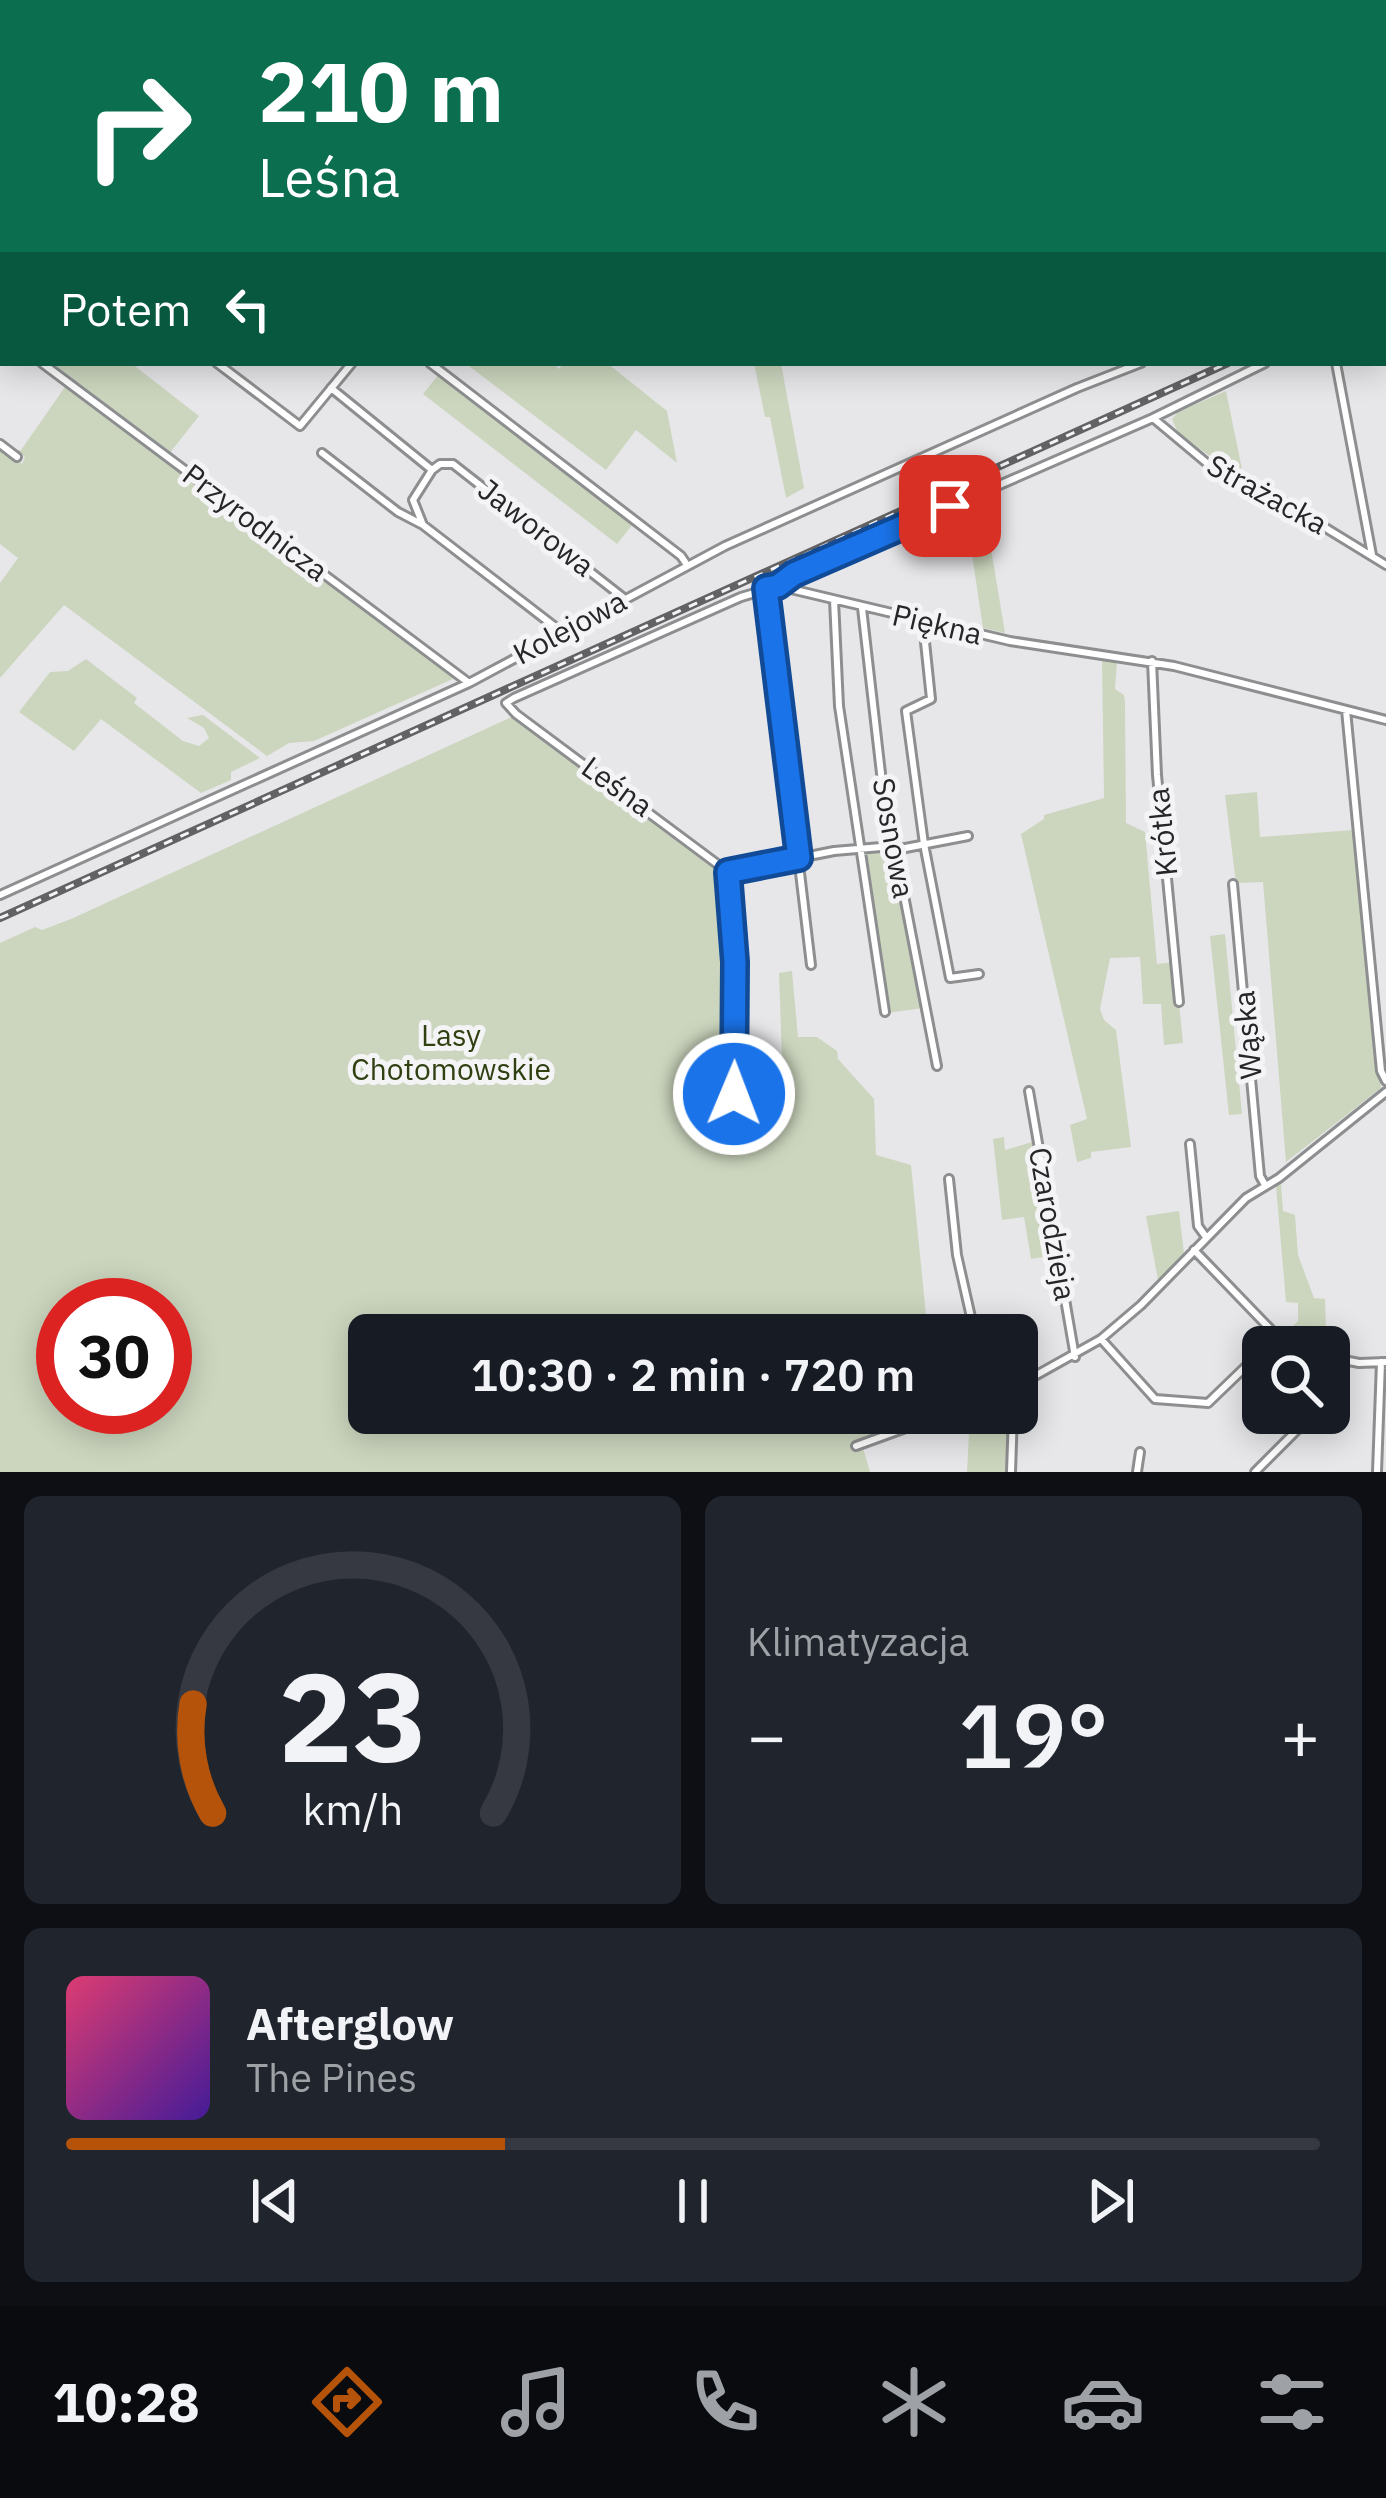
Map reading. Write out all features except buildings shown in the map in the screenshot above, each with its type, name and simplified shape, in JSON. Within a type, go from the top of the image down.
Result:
[{"type":"street","name":"Przyrodnicza","points":[[45,366],[469,682]]},
{"type":"street","points":[[221,366],[298,425],[312,416],[349,366]]},
{"type":"street","points":[[434,366],[687,565]]},
{"type":"street","name":"Kolejowa","points":[[0,895],[469,682],[687,565],[1133,366]]},
{"type":"street","points":[[778,586],[794,574],[1154,418],[1259,366]]},
{"type":"street","points":[[1337,366],[1372,555]]},
{"type":"street","name":"Jaworowa","points":[[331,388],[433,470],[440,464],[453,464],[625,599]]},
{"type":"street","name":"Strażacka","points":[[1154,418],[1208,464],[1272,495],[1386,565]]},
{"type":"street","points":[[0,444],[17,457]]},
{"type":"street","points":[[322,453],[402,515],[424,525],[562,633]]},
{"type":"street","points":[[402,515],[433,470]]},
{"type":"street","points":[[413,500],[424,525]]},
{"type":"street","name":"Piękna","points":[[506,703],[778,586],[1010,641],[1152,661],[1386,720]]},
{"type":"street","points":[[766,588],[811,965]]},
{"type":"street","points":[[834,599],[839,706],[885,1012]]},
{"type":"street","name":"Sosnowa","points":[[862,608],[893,848],[937,1066]]},
{"type":"street","points":[[923,621],[931,699],[906,711],[924,844],[950,977],[979,974]]},
{"type":"street","name":"Krótka","points":[[1152,661],[1157,775],[1179,1002]]},
{"type":"street","name":"Leśna","points":[[506,703],[728,872]]},
{"type":"street","points":[[1346,710],[1386,1081]]},
{"type":"street","points":[[734,1094],[735,962],[728,872],[968,836]]},
{"type":"street","name":"Wąska","points":[[1233,884],[1260,1176],[1265,1185]]},
{"type":"street","name":"Czarodzieja","points":[[1029,1091],[1075,1358]]},
{"type":"street","points":[[1038,1376],[1101,1339],[1265,1185],[1386,1092]]},
{"type":"street","points":[[1190,1144],[1198,1226],[1206,1237]]},
{"type":"street","points":[[949,1179],[957,1255],[970,1314]]},
{"type":"street","points":[[1193,1250],[1267,1326]]},
{"type":"street","points":[[1101,1339],[1155,1399],[1208,1403],[1242,1371]]},
{"type":"street","points":[[1350,1361],[1384,1362],[1377,1472]]},
{"type":"street","points":[[856,1446],[889,1434]]},
{"type":"street","points":[[1011,1472],[1012,1434]]},
{"type":"street","points":[[1255,1472],[1293,1434]]},
{"type":"street","points":[[1137,1472],[1140,1452]]},
{"type":"green space","points":[[56,366],[135,366],[199,416],[169,454]]},
{"type":"green space","points":[[469,366],[611,366],[667,411],[677,463],[636,430],[606,470]]},
{"type":"green space","points":[[755,366],[782,366],[804,488],[786,498],[770,417],[765,417]]},
{"type":"green space","points":[[439,374],[633,524],[617,544],[423,394]]},
{"type":"green space","points":[[65,387],[455,678],[314,741],[289,743],[267,756],[64,605],[0,678],[0,583],[18,558],[0,544],[0,448],[22,464],[25,457],[16,450],[21,450]]},
{"type":"green space","points":[[1226,391],[1244,479],[1179,435],[1172,419]]},
{"type":"green space","points":[[983,500],[1005,633],[983,628],[965,508]]},
{"type":"green space","points":[[1102,658],[1117,661],[1115,689],[1124,695],[1125,703],[1126,823],[1145,832],[1157,964],[1175,962],[1183,1043],[1164,1045],[1161,1004],[1143,1004],[1140,957],[1110,958],[1100,1009],[1116,1030],[1131,1147],[1091,1152],[1091,1158],[1077,1162],[1070,1125],[1087,1119],[1021,834],[1044,815],[1104,798]]},
{"type":"green space","points":[[86,659],[183,741],[199,746],[209,738],[204,728],[187,718],[203,715],[260,758],[231,772],[231,780],[201,793],[101,719],[74,751],[19,712],[50,672],[68,671]]},
{"type":"green space","name":"Lasy Chotomowskie","points":[[514,716],[712,860],[726,879],[732,1095],[783,1088],[779,973],[792,971],[798,1037],[817,1037],[837,1051],[838,1059],[874,1099],[876,1155],[911,1165],[926,1314],[348,1314],[348,1434],[880,1434],[861,1441],[870,1472],[0,1472],[0,943],[35,927],[42,930]]},
{"type":"green space","points":[[1257,792],[1260,837],[1354,830],[1381,1088],[1286,1162],[1263,882],[1236,883],[1225,795]]},
{"type":"green space","points":[[891,848],[923,1008],[887,1013],[862,854]]},
{"type":"green space","points":[[1225,934],[1242,1114],[1229,1115],[1210,936]]},
{"type":"green space","points":[[1004,1137],[1005,1150],[1036,1141],[1054,1255],[1031,1259],[1024,1217],[1002,1220],[993,1139]]},
{"type":"green space","points":[[1281,1184],[1283,1211],[1295,1215],[1298,1255],[1314,1298],[1325,1299],[1326,1326],[1293,1326],[1298,1321],[1298,1303],[1286,1302],[1276,1186]]},
{"type":"green space","points":[[1179,1211],[1184,1254],[1158,1280],[1146,1216]]},
{"type":"green space","points":[[969,1434],[1008,1434],[1007,1472],[967,1472]]},
{"type":"railway","points":[[0,918],[1221,366]]},
{"type":"route","points":[[734,1094],[735,962],[728,872],[799,858],[766,588],[950,506]]}]
